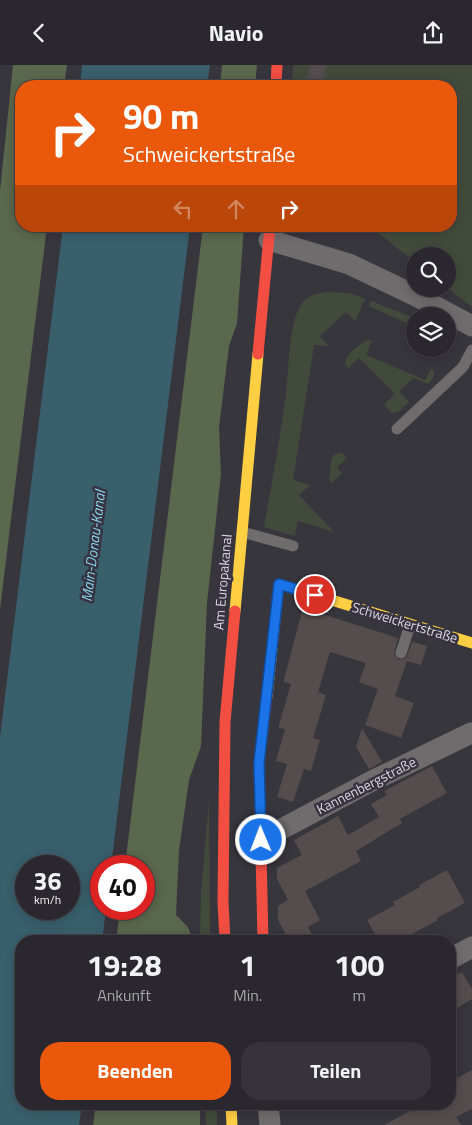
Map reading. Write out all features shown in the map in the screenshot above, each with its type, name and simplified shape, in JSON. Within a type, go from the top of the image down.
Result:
[{"type":"main road","points":[[276,80],[277,65]]},
{"type":"main road","name":"Am Europakanal","points":[[225,935],[225,721],[270,233]]},
{"type":"main road","name":"Schweickertstraße","points":[[263,935],[259,763],[279,584],[472,643]]},
{"type":"main road","points":[[231,1110],[232,1125]]},
{"type":"street","points":[[270,233],[349,264],[414,295],[472,326]]},
{"type":"street","name":"Kannenbergstraße","points":[[261,840],[370,782],[472,738]]},
{"type":"street","points":[[456,956],[472,947]]},
{"type":"street","points":[[269,1110],[270,1125]]},
{"type":"lane","points":[[396,429],[463,367],[472,350]]},
{"type":"lane","points":[[242,533],[293,547]]},
{"type":"lane","points":[[401,653],[410,625]]},
{"type":"green space","points":[[13,65],[67,65],[65,80],[15,80],[15,232],[46,232],[0,609],[0,191]]},
{"type":"green space","points":[[222,65],[257,65],[256,80],[221,80]]},
{"type":"green space","points":[[293,65],[472,65],[472,307],[456,294],[456,247],[406,247],[406,255],[377,232],[457,232],[457,80],[292,80]]},
{"type":"green space","points":[[202,232],[244,232],[237,323],[229,346],[219,427],[221,474],[207,603],[201,746],[189,780],[179,850],[176,915],[188,927],[191,935],[117,935],[119,920],[155,920],[155,855],[126,855]]},
{"type":"green space","points":[[326,292],[349,293],[365,299],[355,321],[346,312],[320,336],[328,346],[314,345],[293,480],[310,485],[299,495],[334,532],[298,521],[295,536],[264,527],[284,411],[291,336],[294,324],[297,313],[306,299],[315,294]]},
{"type":"green space","points":[[371,301],[406,315],[406,323],[369,306]]},
{"type":"green space","points":[[369,340],[372,341],[366,355],[425,380],[431,369],[434,371],[434,377],[428,384],[414,378],[399,391],[409,402],[398,412],[392,413],[384,405],[395,394],[359,358],[348,368],[345,364],[348,356],[354,349]]},
{"type":"green space","points":[[342,453],[347,458],[337,467],[342,473],[332,483],[329,479],[332,457]]},
{"type":"green space","points":[[209,800],[210,935],[200,935],[201,894]]},
{"type":"green space","points":[[95,1110],[200,1110],[200,1125],[93,1125]]},
{"type":"green space","points":[[205,1110],[217,1110],[217,1125],[206,1125]]},
{"type":"water","points":[[82,65],[210,65],[208,80],[81,80]]},
{"type":"water","name":"Main-Donau-Kanal","points":[[62,232],[189,232],[112,855],[90,855],[90,920],[105,920],[103,935],[15,935],[15,1110],[81,1110],[79,1125],[0,1125],[0,737]]},
{"type":"building","points":[[310,65],[327,65],[323,80],[307,79]]},
{"type":"building","points":[[303,608],[398,638],[394,654],[399,660],[406,658],[412,642],[427,646],[421,665],[407,661],[395,696],[414,703],[401,738],[365,725],[378,689],[359,682],[366,663],[330,652],[318,692],[326,695],[313,738],[320,740],[311,771],[304,769],[293,802],[277,797],[287,764],[276,761],[285,729],[279,728],[279,725],[291,684],[284,682],[284,679]]},
{"type":"building","points":[[362,728],[382,762],[369,769],[356,747]]},
{"type":"building","points":[[432,766],[447,793],[400,819],[402,823],[356,851],[361,861],[305,891],[320,920],[308,927],[312,935],[286,935],[278,920],[278,906],[288,900],[277,879],[277,868],[302,855],[294,840],[338,816],[348,835],[379,817],[371,804],[387,795],[384,791]]},
{"type":"building","points":[[447,870],[465,903],[410,935],[376,935],[367,920],[395,905],[393,902],[420,887],[419,885]]},
{"type":"building","points":[[462,972],[472,989],[472,999],[456,1008],[456,975]]},
{"type":"building","points":[[472,1070],[472,1109],[456,1117],[461,1125],[384,1125],[412,1110],[456,1110],[456,1079]]},
{"type":"traffic: slow","points":[[235,611],[258,354]]},
{"type":"traffic: slow","points":[[267,696],[279,584],[472,643]]},
{"type":"traffic: slow","points":[[231,1110],[232,1125]]},
{"type":"traffic: jam","points":[[276,80],[277,65]]},
{"type":"traffic: jam","points":[[258,354],[269,232]]},
{"type":"traffic: jam","points":[[225,935],[223,902],[225,722],[235,611]]},
{"type":"traffic: jam","points":[[263,935],[259,763],[267,696]]},
{"type":"route","points":[[261,840],[259,763],[279,584],[315,595]]}]
